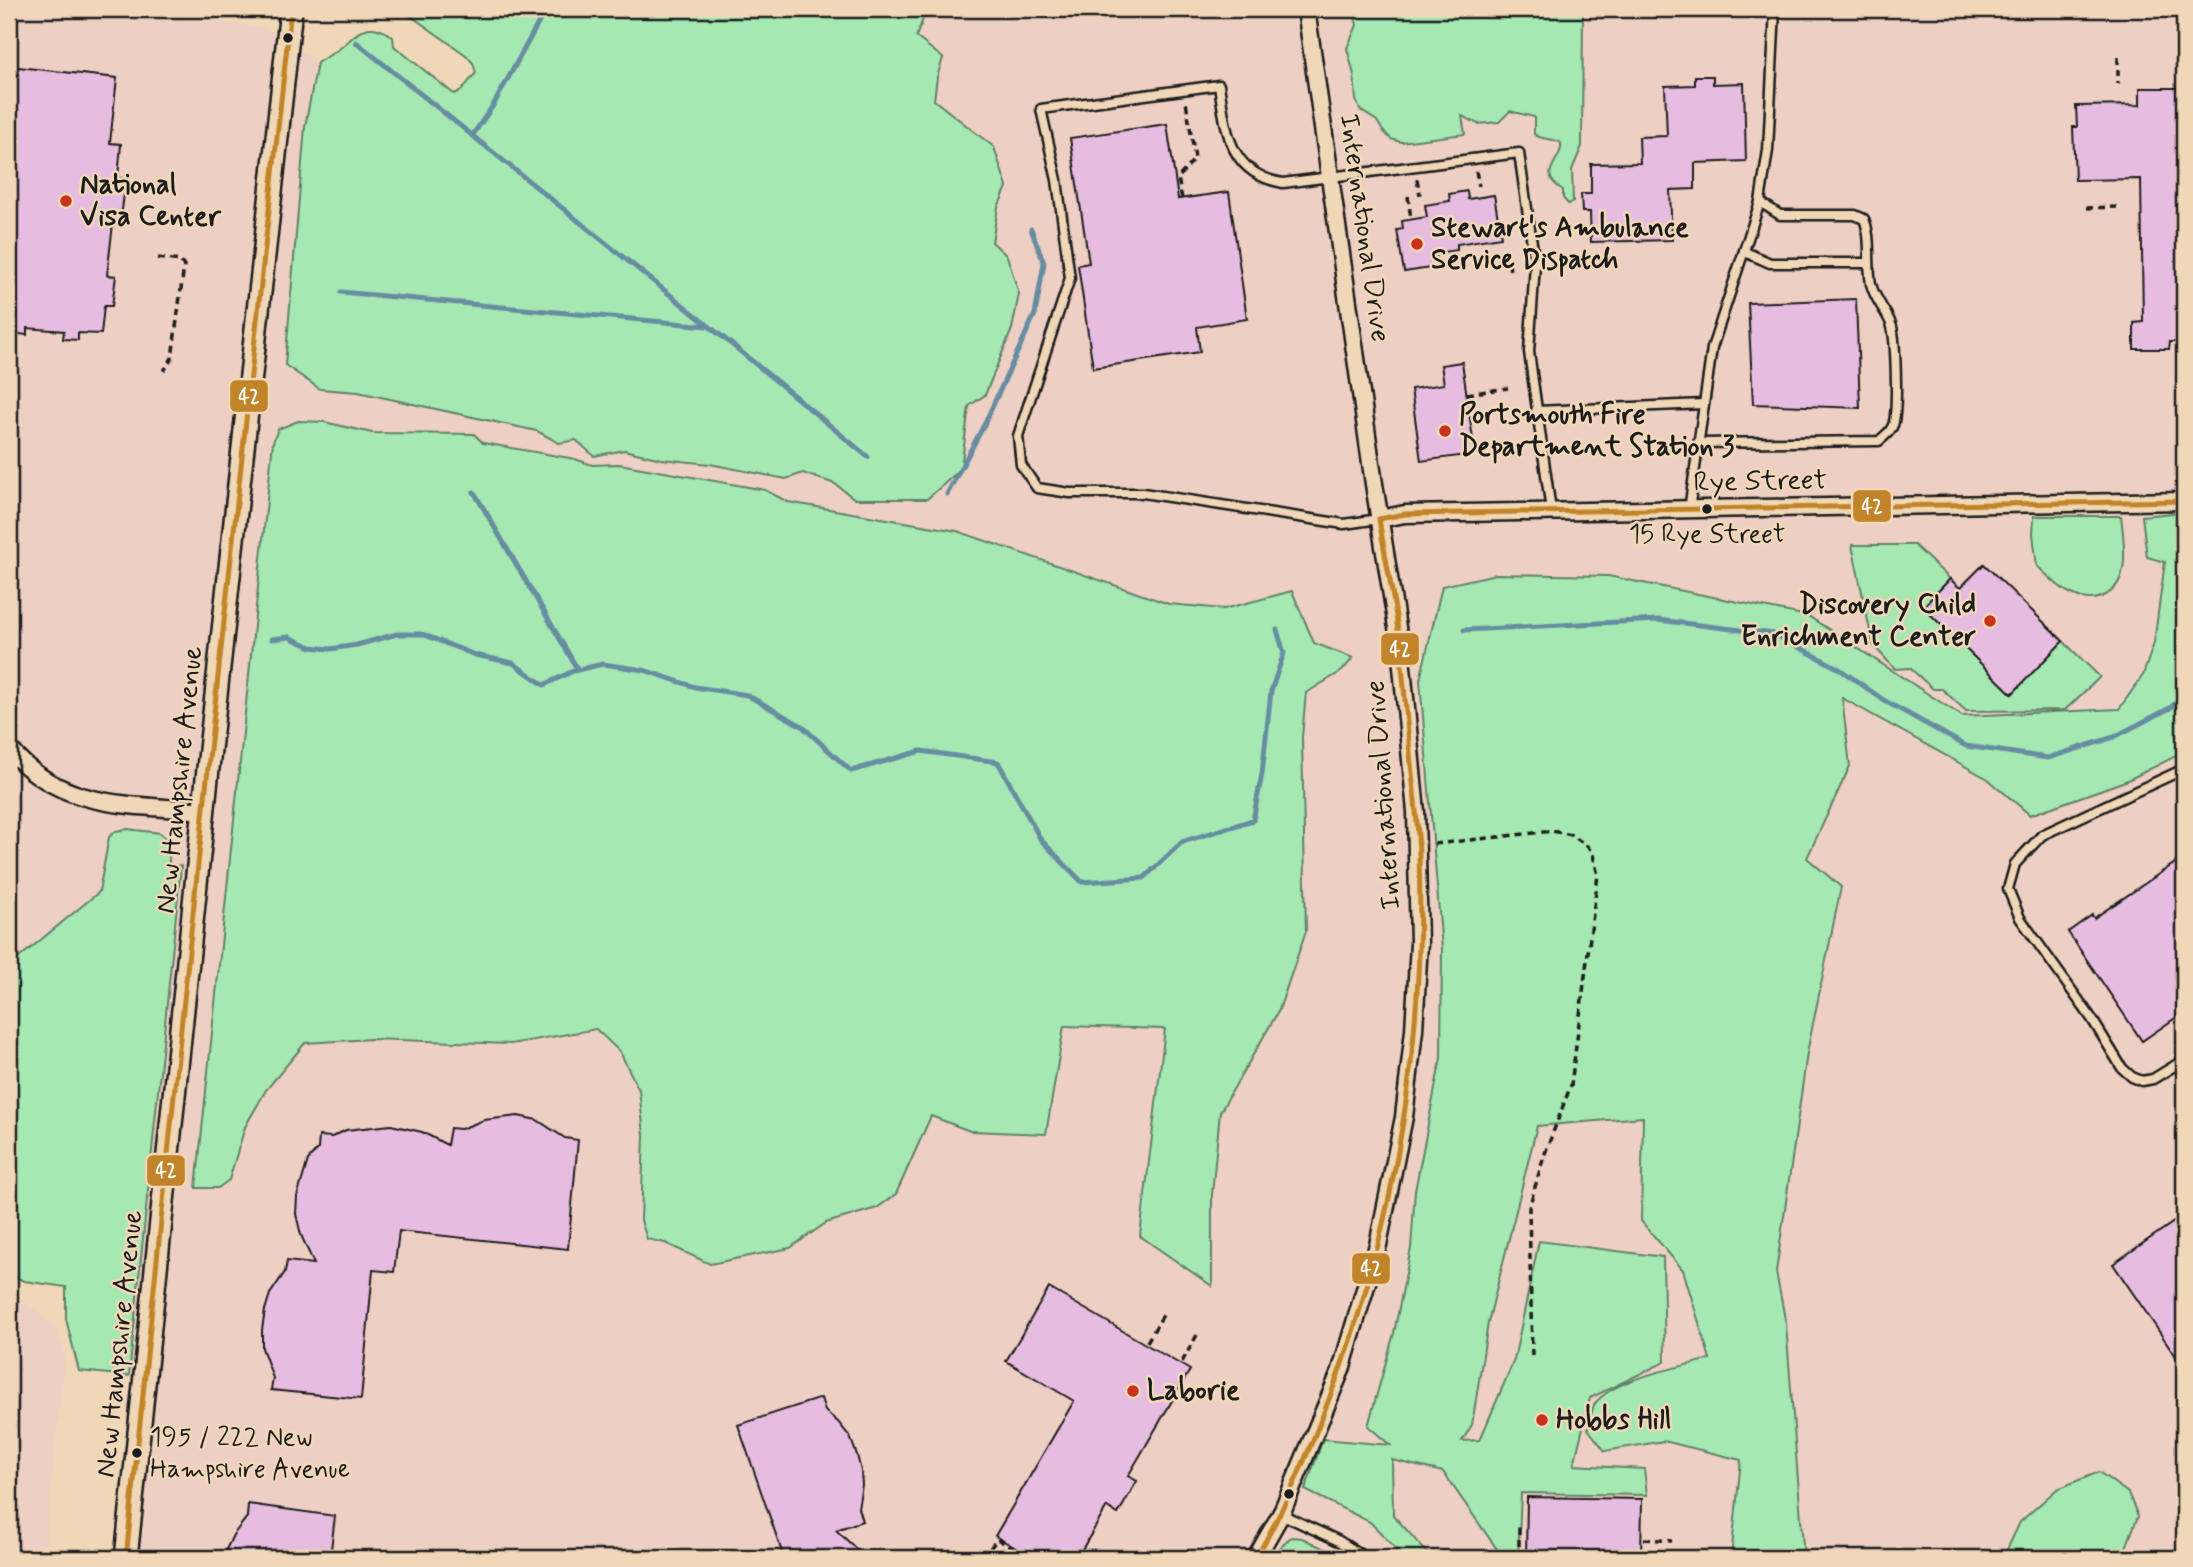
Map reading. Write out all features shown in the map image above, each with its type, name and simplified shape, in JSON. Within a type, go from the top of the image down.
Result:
[{"type":"street","name":"New Hampshire Avenue","points":[[126,1558],[291,9]]},
{"type":"street","name":"International Drive","points":[[1256,1558],[1281,1514],[1341,1370],[1378,1245],[1404,1116],[1418,986],[1418,846],[1400,646],[1379,519],[1306,9]]},
{"type":"street","name":"Rye Street","points":[[1379,519],[1405,514],[2184,501]]},
{"type":"street","points":[[9,748],[22,763],[45,781],[78,797],[121,804],[204,811]]},
{"type":"lane","points":[[1689,510],[1712,348],[1760,202],[1768,150],[1774,9]]},
{"type":"lane","points":[[1379,519],[1344,524],[1143,493],[1070,493],[1037,488],[1021,465],[1018,436],[1070,278],[1057,180],[1041,109],[1219,85],[1230,142],[1236,154],[1256,175],[1283,183],[1520,153],[1535,264],[1529,341],[1551,512]]},
{"type":"lane","points":[[1698,443],[1879,441],[1892,429],[1896,411],[1892,326],[1875,298],[1867,263],[1868,228],[1864,219],[1855,215],[1780,215],[1760,202]]},
{"type":"lane","points":[[1745,252],[1770,263],[1867,263]]},
{"type":"lane","points":[[1536,411],[1704,404]]},
{"type":"lane","points":[[2184,769],[2042,835],[2015,864],[2008,889],[2020,918],[2092,1019],[2122,1068],[2142,1081],[2153,1079],[2184,1060]]},
{"type":"lane","points":[[1281,1514],[1339,1541],[1366,1558]]},
{"type":"path","points":[[2118,57],[2118,84]]},
{"type":"path","points":[[1182,199],[1178,178],[1195,158],[1184,90]]},
{"type":"path","points":[[1408,196],[1411,219]]},
{"type":"path","points":[[2087,208],[2117,207]]},
{"type":"path","points":[[158,258],[180,261],[184,266],[172,358],[164,371]]},
{"type":"path","points":[[1509,262],[1510,273]]},
{"type":"path","points":[[1466,394],[1508,388]]},
{"type":"path","points":[[1418,846],[1562,832],[1572,835],[1588,847],[1597,865],[1594,910],[1571,1085],[1544,1156],[1529,1208],[1532,1357]]},
{"type":"path","points":[[1147,1342],[1163,1315]]},
{"type":"path","points":[[1182,1362],[1197,1335]]},
{"type":"path","points":[[1519,1522],[1519,1558]]},
{"type":"path","points":[[983,1558],[997,1539],[1029,1558]]},
{"type":"path","points":[[1644,1539],[1672,1541]]},
{"type":"shaded area","points":[[9,9],[98,9],[266,28],[317,63],[305,127],[320,389],[358,392],[538,431],[559,443],[576,440],[594,456],[624,450],[661,459],[710,464],[786,479],[803,473],[835,484],[855,499],[881,501],[927,499],[961,469],[969,406],[1007,256],[992,242],[998,207],[1007,187],[976,131],[934,100],[943,58],[916,37],[927,9],[2184,9],[2184,1558],[113,1558],[180,867],[168,864],[169,841],[160,833],[149,831],[109,837],[99,892],[9,966]]},
{"type":"shaded area","points":[[9,1297],[23,1301],[37,1310],[55,1330],[62,1343],[64,1360],[44,1558],[9,1558]]},
{"type":"green space","points":[[401,9],[927,9],[916,37],[943,58],[934,100],[994,147],[1007,187],[998,207],[992,242],[1007,256],[1019,294],[1012,329],[985,395],[969,406],[961,469],[927,499],[855,499],[835,484],[803,473],[786,479],[710,464],[661,459],[624,450],[594,456],[576,440],[559,443],[537,431],[358,392],[320,389],[285,365],[305,127],[317,63],[364,29],[377,28],[393,37],[394,46],[454,94],[461,91],[476,73],[473,63],[466,55]]},
{"type":"green space","points":[[1353,9],[1583,9],[1582,146],[1572,170],[1573,202],[1568,204],[1563,198],[1563,190],[1551,178],[1550,172],[1561,149],[1561,143],[1534,134],[1534,117],[1510,111],[1499,122],[1478,124],[1462,116],[1465,134],[1401,142],[1391,139],[1377,121],[1360,110],[1356,100],[1354,75],[1347,48],[1357,25]]},
{"type":"green space","points":[[298,421],[324,422],[372,433],[474,434],[483,443],[575,459],[592,465],[619,464],[765,490],[788,502],[957,531],[1169,604],[1224,609],[1292,591],[1314,643],[1353,658],[1342,671],[1306,693],[1302,737],[1306,931],[1279,1010],[1220,1112],[1212,1194],[1212,1286],[1140,1236],[1165,1029],[1064,1026],[1046,1134],[970,1131],[931,1116],[896,1194],[877,1208],[826,1223],[790,1248],[710,1264],[665,1243],[647,1239],[641,1220],[644,1135],[639,1090],[620,1052],[596,1029],[511,1044],[371,1039],[305,1043],[266,1090],[245,1127],[229,1180],[218,1188],[196,1188],[273,442],[278,429]]},
{"type":"green space","points":[[2184,512],[2184,752],[2128,780],[2030,815],[1988,779],[1842,698],[1850,766],[1807,858],[1841,887],[1807,1053],[1776,1272],[1786,1324],[1804,1558],[1731,1558],[1741,1460],[1664,1441],[1605,1451],[1588,1429],[1596,1402],[1606,1393],[1650,1374],[1710,1359],[1683,1270],[1641,1221],[1643,1117],[1537,1126],[1488,1323],[1472,1425],[1462,1441],[1480,1440],[1514,1360],[1539,1241],[1663,1257],[1665,1362],[1590,1398],[1574,1465],[1644,1469],[1647,1495],[1521,1493],[1518,1558],[1506,1558],[1499,1552],[1443,1472],[1392,1460],[1393,1515],[1432,1558],[1405,1558],[1370,1522],[1305,1490],[1323,1439],[1390,1445],[1368,1426],[1394,1333],[1411,1248],[1415,1191],[1441,1058],[1442,949],[1420,680],[1442,586],[1496,574],[1608,576],[1808,616],[1962,716],[2119,709],[2143,675],[2154,643],[2165,562],[2147,557],[2142,516]]},
{"type":"green space","points":[[2034,516],[2121,516],[2124,564],[2117,585],[2109,593],[2090,599],[2074,595],[2059,586],[2037,566]]},
{"type":"green space","points":[[1852,545],[1914,545],[1950,579],[1923,607],[2012,694],[2063,641],[2100,677],[2065,710],[1966,711],[1942,689],[1933,689],[1910,668],[1895,669],[1873,645]]},
{"type":"green space","points":[[127,829],[160,833],[169,841],[169,864],[181,866],[129,1376],[79,1371],[66,1319],[66,1287],[24,1281],[9,1274],[9,966],[99,892],[109,837],[116,831]]},
{"type":"green space","points":[[2099,1472],[2128,1493],[2138,1516],[2122,1558],[2003,1558],[2020,1522],[2057,1489]]},
{"type":"green space","points":[[1291,1537],[1302,1538],[1343,1558],[1274,1558]]},
{"type":"building","name":"National Visa Center","points":[[9,66],[117,78],[110,143],[121,144],[118,178],[126,179],[120,225],[113,224],[107,275],[116,276],[112,306],[104,306],[101,334],[78,333],[78,340],[63,339],[64,331],[27,328],[27,335],[9,333]]},
{"type":"building","points":[[1695,76],[1713,76],[1713,84],[1744,83],[1746,161],[1695,163],[1695,189],[1670,190],[1672,240],[1591,242],[1590,212],[1582,212],[1581,194],[1591,194],[1591,164],[1640,163],[1639,137],[1667,136],[1665,86],[1695,85]]},
{"type":"building","points":[[2140,88],[2184,88],[2184,342],[2170,342],[2169,349],[2134,349],[2134,323],[2143,322],[2141,179],[2075,180],[2073,127],[2077,127],[2076,106],[2140,105]]},
{"type":"building","points":[[1167,124],[1178,199],[1229,192],[1247,319],[1197,327],[1200,352],[1093,368],[1078,265],[1089,263],[1070,138]]},
{"type":"building","points":[[1467,191],[1468,199],[1494,195],[1501,237],[1457,244],[1457,250],[1435,253],[1437,267],[1404,272],[1397,230],[1403,229],[1402,221],[1427,217],[1425,205],[1450,201],[1449,194]]},
{"type":"building","points":[[1856,299],[1860,408],[1753,404],[1748,303]]},
{"type":"building","name":"Portsmouth Fire Department Station 3","points":[[1462,362],[1475,454],[1421,461],[1411,389],[1444,384],[1441,365]]},
{"type":"building","name":"Discovery Child Enrichment Center","points":[[1984,564],[2063,641],[2012,694],[1923,607],[1950,579],[1960,588]]},
{"type":"building","points":[[2184,857],[2184,1012],[2142,1041],[2068,932],[2092,915],[2094,918]]},
{"type":"building","points":[[518,1116],[537,1120],[565,1138],[578,1140],[568,1249],[399,1231],[394,1272],[373,1270],[361,1399],[271,1390],[273,1378],[262,1348],[265,1310],[270,1294],[285,1272],[287,1261],[314,1264],[301,1235],[296,1214],[297,1197],[308,1160],[318,1149],[319,1136],[332,1137],[346,1130],[391,1125],[422,1132],[447,1145],[450,1128],[461,1129],[484,1120]]},
{"type":"building","points":[[2184,1215],[2184,1368],[2113,1264]]},
{"type":"building","points":[[1049,1288],[1190,1370],[1128,1476],[1137,1481],[1118,1514],[1107,1507],[1077,1558],[1033,1558],[995,1536],[1074,1401],[1006,1361]]},
{"type":"building","points":[[821,1398],[825,1411],[850,1437],[861,1471],[862,1485],[858,1508],[862,1521],[836,1530],[866,1558],[784,1558],[738,1425]]},
{"type":"building","points":[[1527,1497],[1642,1499],[1641,1558],[1526,1558]]},
{"type":"building","points":[[248,1504],[335,1516],[330,1558],[222,1558],[233,1535],[247,1517]]},
{"type":"waterway","points":[[472,136],[494,104],[546,9]]},
{"type":"waterway","points":[[356,42],[868,457]]},
{"type":"waterway","points":[[947,494],[983,427],[1035,314],[1044,263],[1031,229]]},
{"type":"waterway","points":[[341,292],[707,326]]},
{"type":"waterway","points":[[474,492],[578,670]]},
{"type":"waterway","points":[[1464,630],[1658,620],[1774,634],[1838,668],[1885,701],[1966,746],[2048,758],[2114,737],[2170,708],[2184,696]]},
{"type":"waterway","points":[[272,639],[289,637],[311,647],[330,649],[397,634],[422,634],[475,655],[513,663],[544,685],[573,671],[603,664],[644,670],[695,687],[747,695],[802,726],[851,771],[921,751],[998,762],[1041,840],[1082,882],[1144,878],[1182,842],[1253,820],[1262,774],[1271,691],[1284,653],[1277,630]]},
{"type":"transit line","name":"42","points":[[126,1558],[291,9]]},
{"type":"transit line","name":"42","points":[[1256,1558],[1312,1443],[1360,1310],[1392,1182],[1412,1052],[1420,921],[1418,841],[1400,644],[1379,519],[1405,514],[2184,501]]},
{"type":"place","name":"National Visa Center","points":[[66,201]]},
{"type":"place","name":"Stewart's Ambulance Service Dispatch","points":[[1417,244]]},
{"type":"place","name":"Portsmouth Fire Department Station 3","points":[[1445,431]]},
{"type":"place","name":"15 Rye Street","points":[[1707,509]]},
{"type":"place","name":"Discovery Child Enrichment Center","points":[[1990,621]]},
{"type":"place","name":"Laborie","points":[[1133,1391]]},
{"type":"place","name":"Hobbs Hill","points":[[1542,1420]]},
{"type":"place","name":"195 / 222 New Hampshire Avenue","points":[[137,1453]]}]
